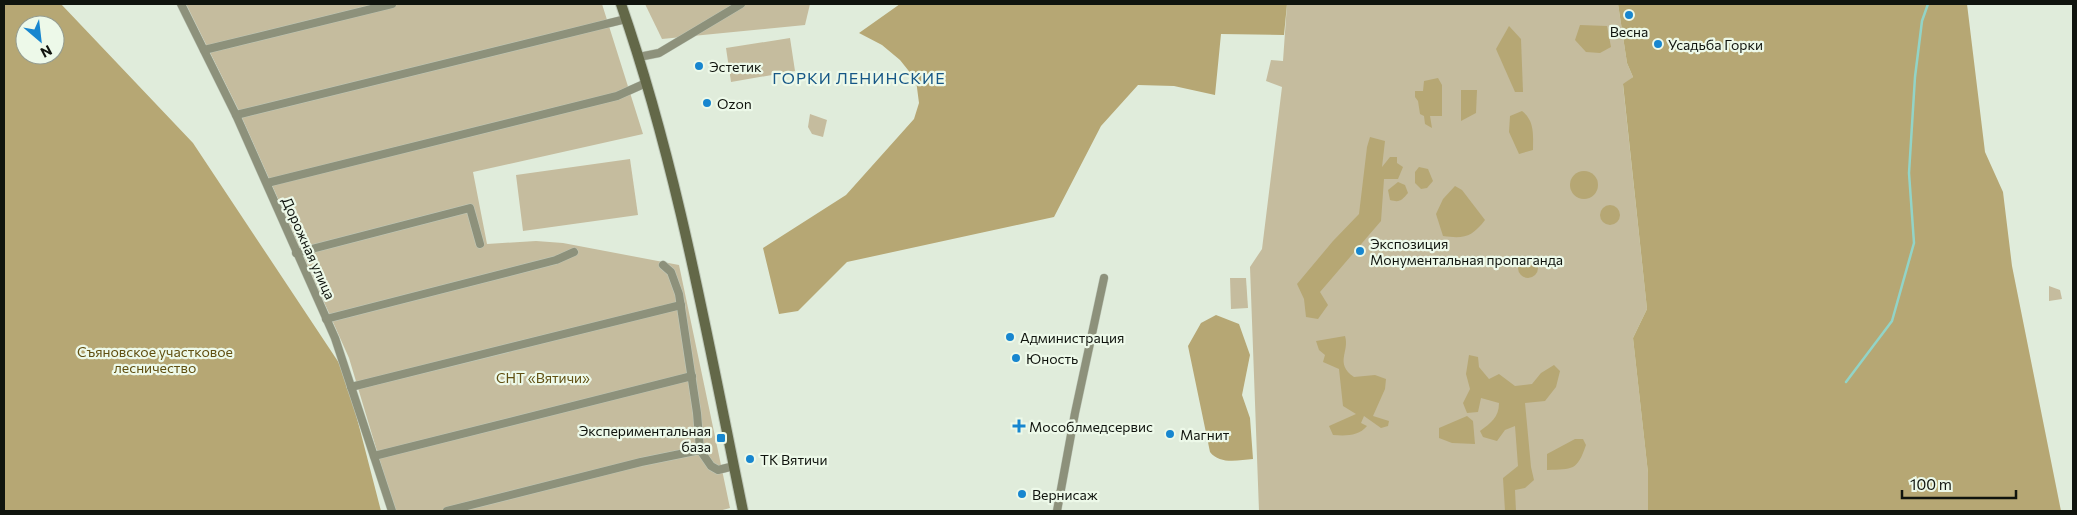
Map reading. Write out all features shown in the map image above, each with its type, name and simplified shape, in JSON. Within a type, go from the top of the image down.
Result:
[{"type":"main road","points":[[621,4],[639,58],[683,225],[743,511]]},
{"type":"street","name":"Дорожная улица","points":[[181,4],[236,115],[335,338],[392,511]]},
{"type":"street","points":[[204,50],[392,4]]},
{"type":"street","points":[[639,58],[659,53],[741,4]]},
{"type":"street","points":[[236,115],[626,19]]},
{"type":"street","points":[[267,183],[617,96],[646,83]]},
{"type":"street","points":[[296,253],[470,208],[480,244]]},
{"type":"street","points":[[326,319],[556,260],[574,252]]},
{"type":"street","points":[[663,265],[671,272],[681,305],[692,376],[700,450],[711,466],[718,470],[734,466]]},
{"type":"street","points":[[1057,511],[1075,413],[1104,278]]},
{"type":"street","points":[[351,387],[681,305]]},
{"type":"street","points":[[374,456],[692,376]]},
{"type":"street","points":[[446,511],[641,462],[700,450]]},
{"type":"green space","name":"Съяновское участковое лесничество","points":[[4,4],[61,4],[193,143],[345,372],[381,511],[4,511]]},
{"type":"green space","name":"СНТ «Вятичи»","points":[[186,4],[602,4],[643,134],[473,172],[487,244],[536,241],[563,243],[679,265],[730,508],[719,511],[395,511],[349,358],[238,109]]},
{"type":"green space","points":[[645,4],[810,4],[805,25],[662,39]]},
{"type":"green space","points":[[900,4],[1287,4],[1284,35],[1221,34],[1215,95],[1174,86],[1138,85],[1101,126],[1054,217],[847,262],[798,311],[779,314],[763,248],[846,195],[914,119],[919,103],[916,80],[900,60],[882,45],[859,33]]},
{"type":"green space","points":[[1287,4],[1618,4],[1627,63],[1633,77],[1623,85],[1647,309],[1633,338],[1648,473],[1648,511],[1259,511],[1250,267],[1262,249],[1282,87],[1266,81],[1271,60],[1283,61]]},
{"type":"green space","points":[[1618,4],[1967,4],[1985,152],[2003,192],[2012,266],[2061,511],[1648,511],[1648,473],[1633,338],[1647,309],[1623,84],[1633,77],[1627,63]]},
{"type":"green space","points":[[1580,25],[1607,26],[1611,47],[1600,53],[1586,52],[1575,40]]},
{"type":"green space","points":[[1509,26],[1521,39],[1523,92],[1515,92],[1496,49]]},
{"type":"green space","points":[[790,38],[795,71],[731,82],[726,48]]},
{"type":"green space","points":[[1438,78],[1442,85],[1442,116],[1430,116],[1432,128],[1425,124],[1424,116],[1420,114],[1415,91],[1423,91],[1424,81]]},
{"type":"green space","points":[[1461,90],[1477,90],[1476,113],[1461,121]]},
{"type":"green space","points":[[1522,111],[1531,124],[1533,150],[1519,154],[1509,132],[1510,116]]},
{"type":"green space","points":[[810,114],[827,120],[823,137],[812,134],[808,127]]},
{"type":"green space","points":[[1370,137],[1385,141],[1382,167],[1390,157],[1397,157],[1397,163],[1403,167],[1398,179],[1384,179],[1381,221],[1320,292],[1328,305],[1318,319],[1306,317],[1304,299],[1297,284],[1333,241],[1359,214],[1367,147]]},
{"type":"green space","points":[[630,159],[638,215],[523,231],[516,175]]},
{"type":"green space","points":[[1419,167],[1428,169],[1433,181],[1427,188],[1421,189],[1415,183],[1415,172]]},
{"type":"green space","points":[[1584,171],[1594,175],[1598,185],[1594,195],[1584,199],[1574,195],[1570,185],[1574,175]]},
{"type":"green space","points":[[1398,182],[1405,185],[1408,193],[1400,200],[1390,200],[1388,190]]},
{"type":"green space","points":[[1455,186],[1462,190],[1485,220],[1472,233],[1462,237],[1443,236],[1436,214],[1443,199]]},
{"type":"green space","points":[[1610,205],[1617,208],[1620,215],[1617,222],[1610,225],[1603,222],[1600,215],[1603,208]]},
{"type":"green space","points":[[1528,258],[1535,261],[1538,268],[1535,275],[1528,278],[1521,275],[1518,268],[1521,261]]},
{"type":"green space","points":[[1230,278],[1246,278],[1248,308],[1231,309]]},
{"type":"green space","points":[[2049,286],[2060,290],[2062,299],[2049,301]]},
{"type":"green space","points":[[1216,315],[1239,324],[1250,355],[1242,395],[1250,418],[1253,459],[1224,460],[1219,459],[1210,452],[1188,346],[1201,323]]},
{"type":"green space","points":[[1345,336],[1344,362],[1348,372],[1354,377],[1375,375],[1386,379],[1385,389],[1373,416],[1389,421],[1388,426],[1381,428],[1364,416],[1361,423],[1367,426],[1360,432],[1347,435],[1333,435],[1329,426],[1356,414],[1343,406],[1339,369],[1323,362],[1325,355],[1319,350],[1316,341]]},
{"type":"green space","points":[[1469,355],[1478,357],[1479,367],[1489,379],[1499,374],[1515,386],[1532,384],[1541,373],[1554,365],[1560,371],[1556,387],[1545,401],[1525,403],[1534,480],[1525,488],[1515,490],[1516,511],[1505,511],[1503,478],[1518,466],[1515,426],[1505,430],[1497,441],[1483,437],[1480,431],[1494,419],[1498,412],[1499,403],[1481,398],[1478,412],[1467,413],[1463,403],[1470,389],[1466,374]]},
{"type":"green space","points":[[1467,416],[1473,421],[1475,444],[1452,443],[1439,438],[1439,428]]},
{"type":"green space","points":[[1575,439],[1583,439],[1586,445],[1577,464],[1568,469],[1547,470],[1547,454]]},
{"type":"waterway","points":[[1846,382],[1892,321],[1914,243],[1909,173],[1915,77],[1922,21],[1928,4]]},
{"type":"place","name":"Весна","points":[[1629,15]]},
{"type":"place","name":"Усадьба Горки","points":[[1658,44]]},
{"type":"place","name":"Эстетик","points":[[699,66]]},
{"type":"place","name":"Ozon","points":[[707,103]]},
{"type":"place","name":"Экспозиция Монументальная пропаганда","points":[[1360,251]]},
{"type":"place","name":"Администрация","points":[[1010,337]]},
{"type":"place","name":"Юность","points":[[1016,358]]},
{"type":"place","name":"Мособлмедсервис","points":[[1019,426]]},
{"type":"place","name":"Магнит","points":[[1170,434]]},
{"type":"place","name":"Экспериментальная база","points":[[721,438]]},
{"type":"place","name":"ТК Вятичи","points":[[750,459]]},
{"type":"place","name":"Вернисаж","points":[[1022,494]]},
{"type":"district","name":"ГОРКИ ЛЕНИНСКИЕ","points":[[859,77]]}]
